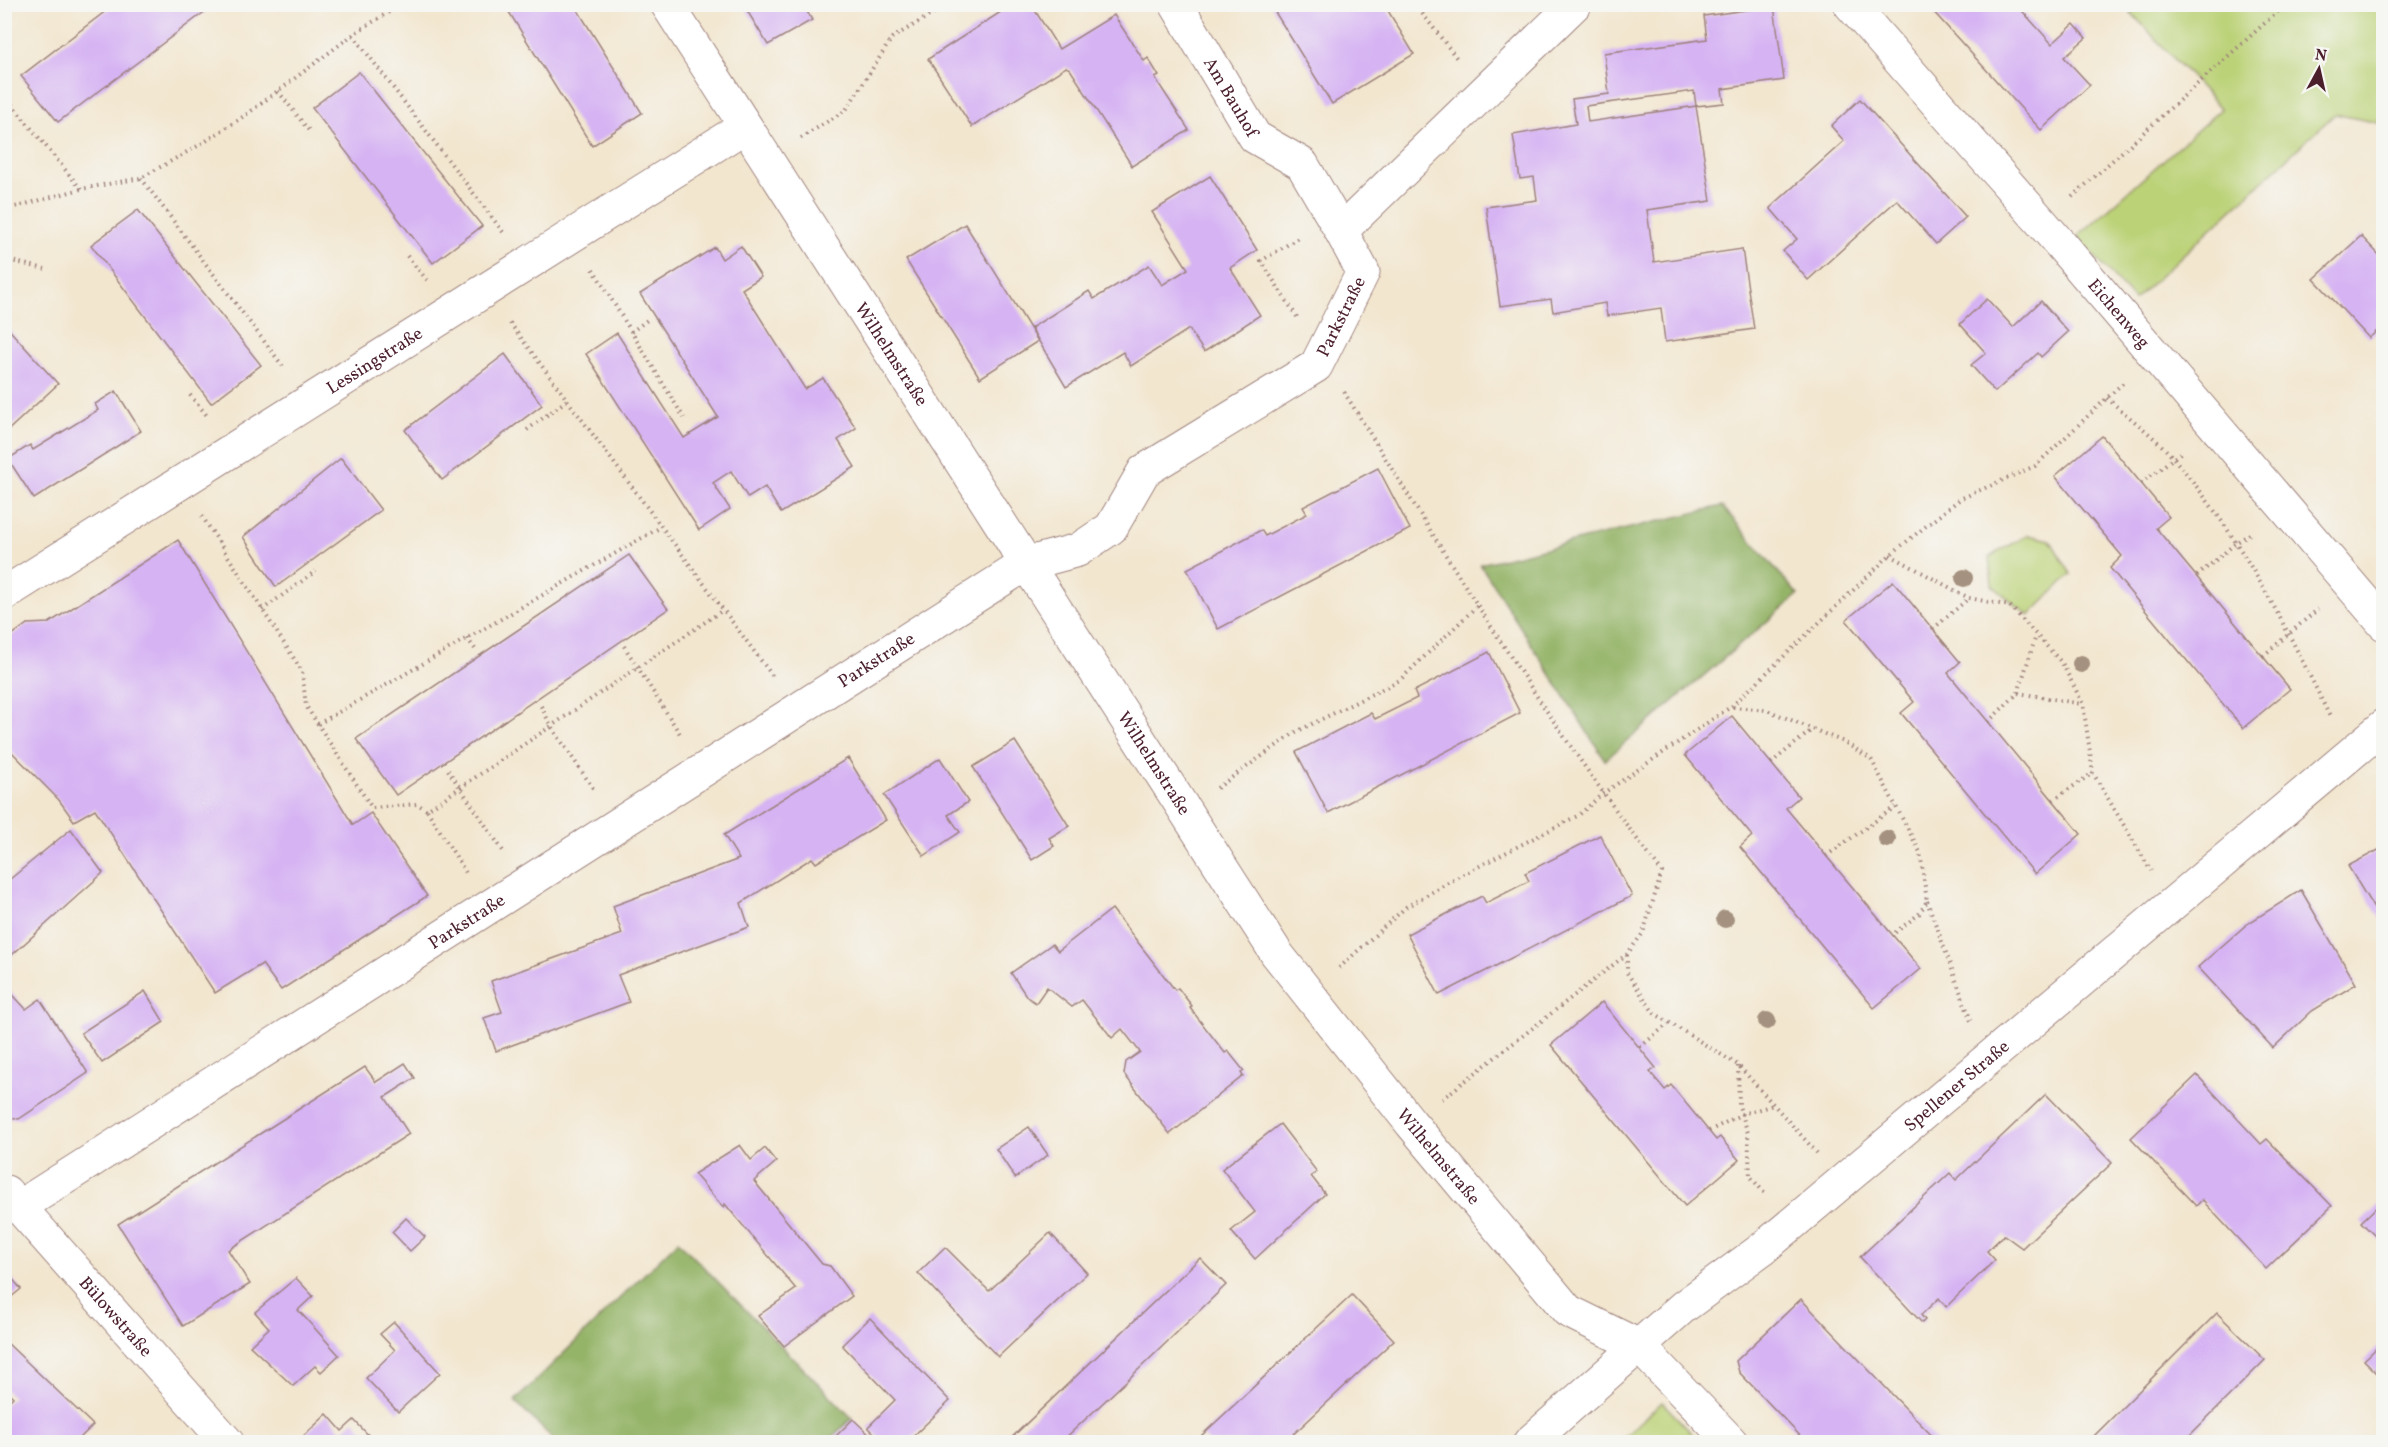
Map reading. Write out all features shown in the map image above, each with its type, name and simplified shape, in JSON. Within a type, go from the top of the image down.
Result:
[{"type":"street","name":"Wilhelmstraße","points":[[667,4],[765,160],[1277,954],[1411,1124],[1568,1311],[1639,1346],[1731,1443]]},
{"type":"street","name":"Am Bauhof","points":[[1176,4],[1255,137],[1302,164],[1337,224]]},
{"type":"street","points":[[1337,224],[1484,92],[1575,4]]},
{"type":"street","name":"Eichenweg","points":[[1850,4],[2043,224],[2384,624]]},
{"type":"street","name":"Lessingstraße","points":[[4,594],[744,127]]},
{"type":"street","name":"Parkstraße","points":[[12,1199],[487,908],[1026,564],[1078,550],[1111,528],[1144,471],[1316,366],[1364,272],[1337,224]]},
{"type":"street","name":"Spellener Straße","points":[[1530,1443],[1683,1307],[1762,1250],[2384,726]]},
{"type":"street","name":"Bülowstraße","points":[[12,1199],[226,1442]]},
{"type":"path","points":[[4,210],[81,189],[141,178],[203,143],[353,35],[402,4]]},
{"type":"path","points":[[765,160],[846,110],[892,38],[949,4]]},
{"type":"path","points":[[1415,4],[1484,92]]},
{"type":"path","points":[[2043,224],[2286,4]]},
{"type":"path","points":[[353,35],[526,264]]},
{"type":"path","points":[[278,91],[310,132]]},
{"type":"path","points":[[4,95],[81,189]]},
{"type":"path","points":[[141,178],[309,401]]},
{"type":"path","points":[[1337,224],[1261,261],[1477,606],[1602,794],[1662,872],[1643,933],[1627,954],[1411,1124]]},
{"type":"path","points":[[572,235],[684,418]]},
{"type":"path","points":[[4,257],[7,260],[45,269]]},
{"type":"path","points":[[485,290],[797,710]]},
{"type":"path","points":[[631,332],[650,318]]},
{"type":"path","points":[[1310,995],[1406,907],[1460,876],[1580,815],[1602,794],[1732,706],[1890,555],[1960,500],[2035,466],[2154,354]]},
{"type":"path","points":[[2107,398],[2174,458],[2237,542],[2289,632],[2349,756]]},
{"type":"path","points":[[527,430],[567,400]]},
{"type":"path","points":[[2141,483],[2214,426]]},
{"type":"path","points":[[180,482],[302,671],[306,706],[372,808],[417,804],[427,810],[487,908]]},
{"type":"path","points":[[2197,576],[2237,542],[2287,511]]},
{"type":"path","points":[[318,724],[661,527]]},
{"type":"path","points":[[1890,555],[1969,598],[2010,606],[2062,663],[2083,704],[2093,773],[2170,906]]},
{"type":"path","points":[[262,610],[316,571]]},
{"type":"path","points":[[2263,656],[2289,632],[2350,585]]},
{"type":"path","points":[[1933,629],[1969,598]]},
{"type":"path","points":[[1184,811],[1296,732],[1400,680],[1477,606]]},
{"type":"path","points":[[427,810],[723,610]]},
{"type":"path","points":[[1988,722],[2018,693],[2036,636]]},
{"type":"path","points":[[467,638],[475,649]]},
{"type":"path","points":[[624,646],[703,770]]},
{"type":"path","points":[[2018,693],[2083,704]]},
{"type":"path","points":[[541,706],[551,726],[618,824]]},
{"type":"path","points":[[1732,706],[1767,710],[1844,742],[1871,759],[1920,852],[1927,901],[1985,1061]]},
{"type":"path","points":[[1771,763],[1813,728]]},
{"type":"path","points":[[448,770],[525,883]]},
{"type":"path","points":[[2053,800],[2093,773]]},
{"type":"path","points":[[1826,856],[1895,807]]},
{"type":"path","points":[[1892,935],[1919,914],[1927,901]]},
{"type":"path","points":[[1627,954],[1628,973],[1654,1013],[1668,1024],[1738,1065],[1843,1182]]},
{"type":"path","points":[[1640,1047],[1668,1024]]},
{"type":"path","points":[[1738,1065],[1739,1106],[1748,1133],[1750,1176],[1792,1224]]},
{"type":"path","points":[[1709,1131],[1742,1114],[1774,1105]]},
{"type":"green space","points":[[2124,5],[2384,5],[2383,124],[2335,114],[2134,300],[2077,237],[2221,109]]},
{"type":"green space","points":[[1722,506],[1798,595],[1605,760],[1480,564]]},
{"type":"green space","points":[[2028,535],[2050,540],[2071,574],[2029,616],[1992,585],[1989,557]]},
{"type":"green space","points":[[678,1241],[852,1418],[827,1442],[556,1442],[515,1401]]},
{"type":"green space","points":[[1662,1402],[1700,1442],[1619,1442]]},
{"type":"building","points":[[115,4],[215,4],[58,122],[21,76]]},
{"type":"building","points":[[504,4],[574,4],[642,113],[592,146]]},
{"type":"building","points":[[743,4],[815,4],[806,10],[812,20],[768,45]]},
{"type":"building","points":[[1013,4],[1031,4],[1059,49],[1114,15],[1144,61],[1148,58],[1159,76],[1155,78],[1189,130],[1132,166],[1070,69],[1066,67],[972,127],[928,59]]},
{"type":"building","points":[[1270,4],[1384,4],[1414,54],[1332,104]]},
{"type":"building","points":[[1936,4],[2016,4],[2052,44],[2074,24],[2086,38],[2064,57],[2090,85],[2041,130],[1931,9]]},
{"type":"building","points":[[1774,6],[1784,80],[1722,89],[1724,103],[1696,106],[1711,201],[1647,210],[1654,262],[1742,249],[1754,329],[1665,342],[1661,308],[1607,316],[1605,303],[1553,312],[1551,299],[1500,306],[1486,207],[1537,200],[1534,177],[1520,179],[1513,135],[1576,124],[1572,99],[1609,94],[1604,53],[1707,39],[1704,16]],"holes":[[[1694,91],[1696,106],[1588,122],[1586,106]]]},
{"type":"building","points":[[359,72],[482,226],[433,263],[312,108]]},
{"type":"building","points":[[1860,99],[1966,217],[1936,244],[1897,200],[1808,280],[1783,251],[1797,239],[1770,208],[1844,141],[1831,126]]},
{"type":"building","points":[[1210,176],[1257,250],[1230,268],[1260,315],[1204,352],[1189,329],[1131,366],[1123,352],[1066,387],[1031,328],[1089,291],[1094,299],[1149,265],[1162,285],[1188,269],[1152,212]]},
{"type":"building","points":[[138,210],[261,365],[211,403],[91,245]]},
{"type":"building","points":[[965,224],[1038,341],[980,378],[906,260]]},
{"type":"building","points":[[2361,236],[2384,260],[2384,325],[2369,338],[2314,279]]},
{"type":"building","points":[[741,246],[761,277],[742,289],[805,389],[823,378],[856,428],[838,440],[855,467],[781,513],[765,487],[748,498],[731,471],[713,483],[730,509],[699,530],[586,354],[617,333],[684,438],[718,417],[640,294],[715,247],[722,259]]},
{"type":"building","points":[[1987,299],[2013,327],[2041,301],[2068,332],[2041,357],[2038,353],[1995,392],[1971,365],[1986,353],[1960,324]]},
{"type":"building","points":[[4,324],[58,384],[4,434]]},
{"type":"building","points":[[505,354],[542,405],[442,480],[405,430]]},
{"type":"building","points":[[116,391],[141,431],[34,499],[8,459],[30,445],[33,450],[98,410],[95,404]]},
{"type":"building","points":[[2102,436],[2169,517],[2156,528],[2290,689],[2243,728],[2110,568],[2122,556],[2055,476]]},
{"type":"building","points":[[341,458],[381,510],[276,587],[243,537]]},
{"type":"building","points":[[1378,468],[1410,529],[1218,629],[1187,569],[1261,530],[1265,536],[1307,514],[1303,507]]},
{"type":"building","points":[[178,540],[353,825],[371,813],[427,896],[281,990],[262,964],[215,993],[95,809],[74,821],[59,800],[4,744],[4,641],[27,624],[49,623]]},
{"type":"building","points":[[629,555],[668,609],[396,795],[356,739]]},
{"type":"building","points":[[1893,581],[1960,662],[1948,673],[2081,834],[2035,874],[1901,713],[1914,702],[1846,620]]},
{"type":"building","points":[[1489,652],[1520,713],[1328,813],[1296,752],[1371,713],[1375,719],[1417,698],[1414,691]]},
{"type":"building","points":[[1732,716],[1799,797],[1786,808],[1921,969],[1874,1008],[1740,847],[1752,836],[1685,755]]},
{"type":"building","points":[[1015,741],[1069,826],[1049,838],[1054,846],[1032,860],[973,767]]},
{"type":"building","points":[[848,758],[886,820],[816,863],[812,858],[741,903],[749,927],[618,975],[629,1002],[496,1051],[484,1018],[502,1012],[491,981],[622,934],[613,906],[739,859],[724,835]]},
{"type":"building","points":[[940,758],[968,802],[948,815],[960,832],[924,856],[884,795]]},
{"type":"building","points":[[71,829],[103,873],[4,962],[4,884]]},
{"type":"building","points":[[1600,835],[1632,896],[1439,995],[1407,934],[1482,896],[1486,903],[1529,881],[1525,873]]},
{"type":"building","points":[[2384,847],[2384,925],[2348,866]]},
{"type":"building","points":[[2301,890],[2356,984],[2312,1011],[2273,1048],[2198,967],[2247,924]]},
{"type":"building","points":[[1112,909],[1175,990],[1178,988],[1192,1006],[1190,1008],[1225,1053],[1228,1051],[1244,1071],[1241,1073],[1243,1076],[1170,1134],[1124,1074],[1126,1062],[1140,1052],[1122,1029],[1112,1038],[1082,1000],[1072,1007],[1047,987],[1036,1003],[1027,997],[1011,973],[1052,944],[1058,951]]},
{"type":"building","points":[[4,985],[26,1009],[40,999],[88,1073],[19,1119],[4,1117]]},
{"type":"building","points":[[145,991],[164,1022],[102,1063],[81,1033]]},
{"type":"building","points":[[1602,1002],[1656,1068],[1650,1072],[1665,1090],[1671,1085],[1716,1140],[1720,1137],[1739,1160],[1685,1206],[1551,1045]]},
{"type":"building","points":[[405,1063],[415,1078],[385,1097],[409,1134],[228,1250],[250,1284],[183,1326],[118,1224],[365,1067],[376,1082]]},
{"type":"building","points":[[2197,1075],[2261,1144],[2267,1139],[2332,1206],[2266,1269],[2202,1200],[2196,1206],[2131,1138]]},
{"type":"building","points":[[2046,1094],[2112,1163],[2022,1248],[2004,1235],[1987,1251],[1995,1260],[1946,1307],[1939,1298],[1921,1315],[1925,1320],[1922,1323],[1860,1257],[1950,1173],[1956,1180]]},
{"type":"building","points":[[1280,1124],[1317,1172],[1311,1176],[1325,1194],[1255,1259],[1231,1231],[1255,1212],[1222,1169]]},
{"type":"building","points":[[1029,1127],[1048,1155],[1015,1178],[996,1149]]},
{"type":"building","points":[[740,1145],[751,1160],[765,1148],[776,1162],[754,1181],[822,1264],[830,1266],[852,1296],[784,1346],[758,1316],[796,1289],[725,1204],[723,1207],[694,1174]]},
{"type":"building","points":[[2384,1200],[2384,1245],[2361,1222]]},
{"type":"building","points":[[406,1218],[425,1237],[410,1251],[392,1232]]},
{"type":"building","points":[[1050,1233],[1087,1273],[998,1357],[918,1273],[945,1247],[989,1291]]},
{"type":"building","points":[[1200,1258],[1226,1285],[1138,1370],[1061,1442],[1007,1442]]},
{"type":"building","points":[[4,1269],[21,1289],[4,1303]]},
{"type":"building","points":[[296,1278],[313,1296],[298,1310],[339,1355],[321,1372],[315,1366],[293,1386],[250,1346],[269,1328],[255,1312]]},
{"type":"building","points":[[1352,1295],[1394,1340],[1285,1442],[1209,1442],[1202,1435]]},
{"type":"building","points":[[1801,1299],[1938,1442],[1806,1442],[1739,1372],[1736,1361]]},
{"type":"building","points":[[2217,1313],[2265,1360],[2183,1442],[2088,1442]]},
{"type":"building","points":[[870,1318],[950,1401],[907,1442],[883,1442],[868,1427],[895,1400],[842,1345]]},
{"type":"building","points":[[394,1322],[440,1373],[398,1412],[366,1378],[395,1350],[380,1334]]},
{"type":"building","points":[[4,1340],[93,1425],[76,1442],[60,1442],[54,1437],[58,1442],[4,1442],[4,1406],[13,1397],[4,1388]]},
{"type":"building","points":[[2384,1341],[2384,1380],[2364,1360]]},
{"type":"building","points":[[327,1414],[342,1431],[354,1420],[375,1442],[297,1442]]},
{"type":"building","points":[[853,1419],[877,1442],[830,1442]]}]
